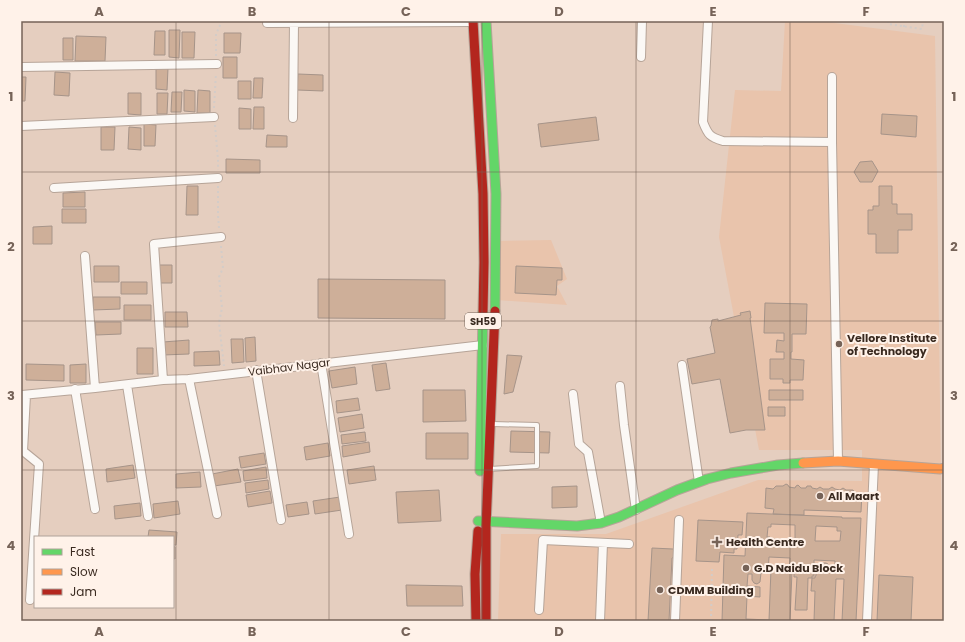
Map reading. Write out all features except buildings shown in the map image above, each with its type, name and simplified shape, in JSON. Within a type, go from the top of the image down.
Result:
[{"type":"main road","points":[[486,21],[496,194],[495,328],[488,469],[482,521],[486,621]]},
{"type":"main road","name":"SH59","points":[[473,22],[483,194],[484,262],[482,521],[475,574],[476,621]]},
{"type":"main road","points":[[482,521],[577,526],[601,523],[636,510],[677,490],[699,482],[731,473],[778,465],[838,461],[940,469],[944,468]]},
{"type":"street","points":[[641,57],[642,21]]},
{"type":"street","points":[[708,21],[703,122],[706,132],[713,138],[723,142],[832,142]]},
{"type":"street","points":[[293,118],[294,22]]},
{"type":"street","points":[[268,23],[473,22]]},
{"type":"street","points":[[21,67],[217,64]]},
{"type":"street","points":[[832,77],[838,461]]},
{"type":"street","points":[[21,126],[214,117]]},
{"type":"street","points":[[54,188],[218,178]]},
{"type":"street","points":[[163,380],[154,244],[221,237]]},
{"type":"street","points":[[85,256],[95,388]]},
{"type":"street","name":"Vaibhav Nagar","points":[[24,395],[163,380],[188,379],[483,345]]},
{"type":"street","points":[[322,363],[349,534]]},
{"type":"street","points":[[682,365],[699,482]]},
{"type":"street","points":[[256,370],[281,520]]},
{"type":"street","points":[[188,379],[217,514]]},
{"type":"street","points":[[127,385],[148,516]]},
{"type":"street","points":[[620,386],[636,510]]},
{"type":"street","points":[[74,389],[95,509]]},
{"type":"street","points":[[573,394],[578,444],[588,452],[601,523]]},
{"type":"street","points":[[24,395],[23,451],[39,464],[34,536]]},
{"type":"street","points":[[867,621],[874,464]]},
{"type":"street","points":[[675,621],[679,520]]},
{"type":"street","points":[[30,600],[34,540]]},
{"type":"street","points":[[539,610],[543,540],[629,544]]},
{"type":"street","points":[[600,621],[603,543]]},
{"type":"lane","points":[[488,469],[536,466],[537,425],[490,424]]},
{"type":"path","points":[[222,21],[216,34],[217,64],[214,117],[218,160],[218,215],[223,268],[219,277],[222,308],[219,323],[225,374]]},
{"type":"path","points":[[888,21],[888,24],[922,29],[923,21]]},
{"type":"path","points":[[904,21],[904,27]]},
{"type":"path","points":[[711,621],[712,567]]},
{"type":"shaded area","name":"Vellore Institute of Technology","points":[[785,21],[819,21],[935,36],[944,621],[498,621],[501,534],[606,534],[758,480],[862,481],[862,450],[759,450],[719,237],[735,90],[781,91]]},
{"type":"shaded area","points":[[551,240],[567,279],[557,286],[567,305],[497,300],[499,241]]},
{"type":"traffic: fast","points":[[486,21],[496,194],[495,311]]},
{"type":"traffic: fast","points":[[480,471],[483,312]]},
{"type":"traffic: fast","points":[[478,521],[577,526],[601,523],[619,517],[677,490],[707,479],[731,473],[778,465],[803,463]]},
{"type":"traffic: slow","points":[[803,463],[838,461],[940,469],[944,468]]},
{"type":"traffic: jam","points":[[473,21],[483,194],[483,312]]},
{"type":"traffic: jam","points":[[486,621],[486,526],[495,311]]},
{"type":"traffic: jam","points":[[476,621],[475,574],[478,531]]},
{"type":"place","name":"Vellore Institute of Technology","points":[[839,344]]},
{"type":"place","name":"All Maart","points":[[820,496]]},
{"type":"place","name":"Health Centre","points":[[717,542]]},
{"type":"place","name":"G.D Naidu Block","points":[[746,568]]},
{"type":"place","name":"CDMM Building","points":[[660,590]]}]
